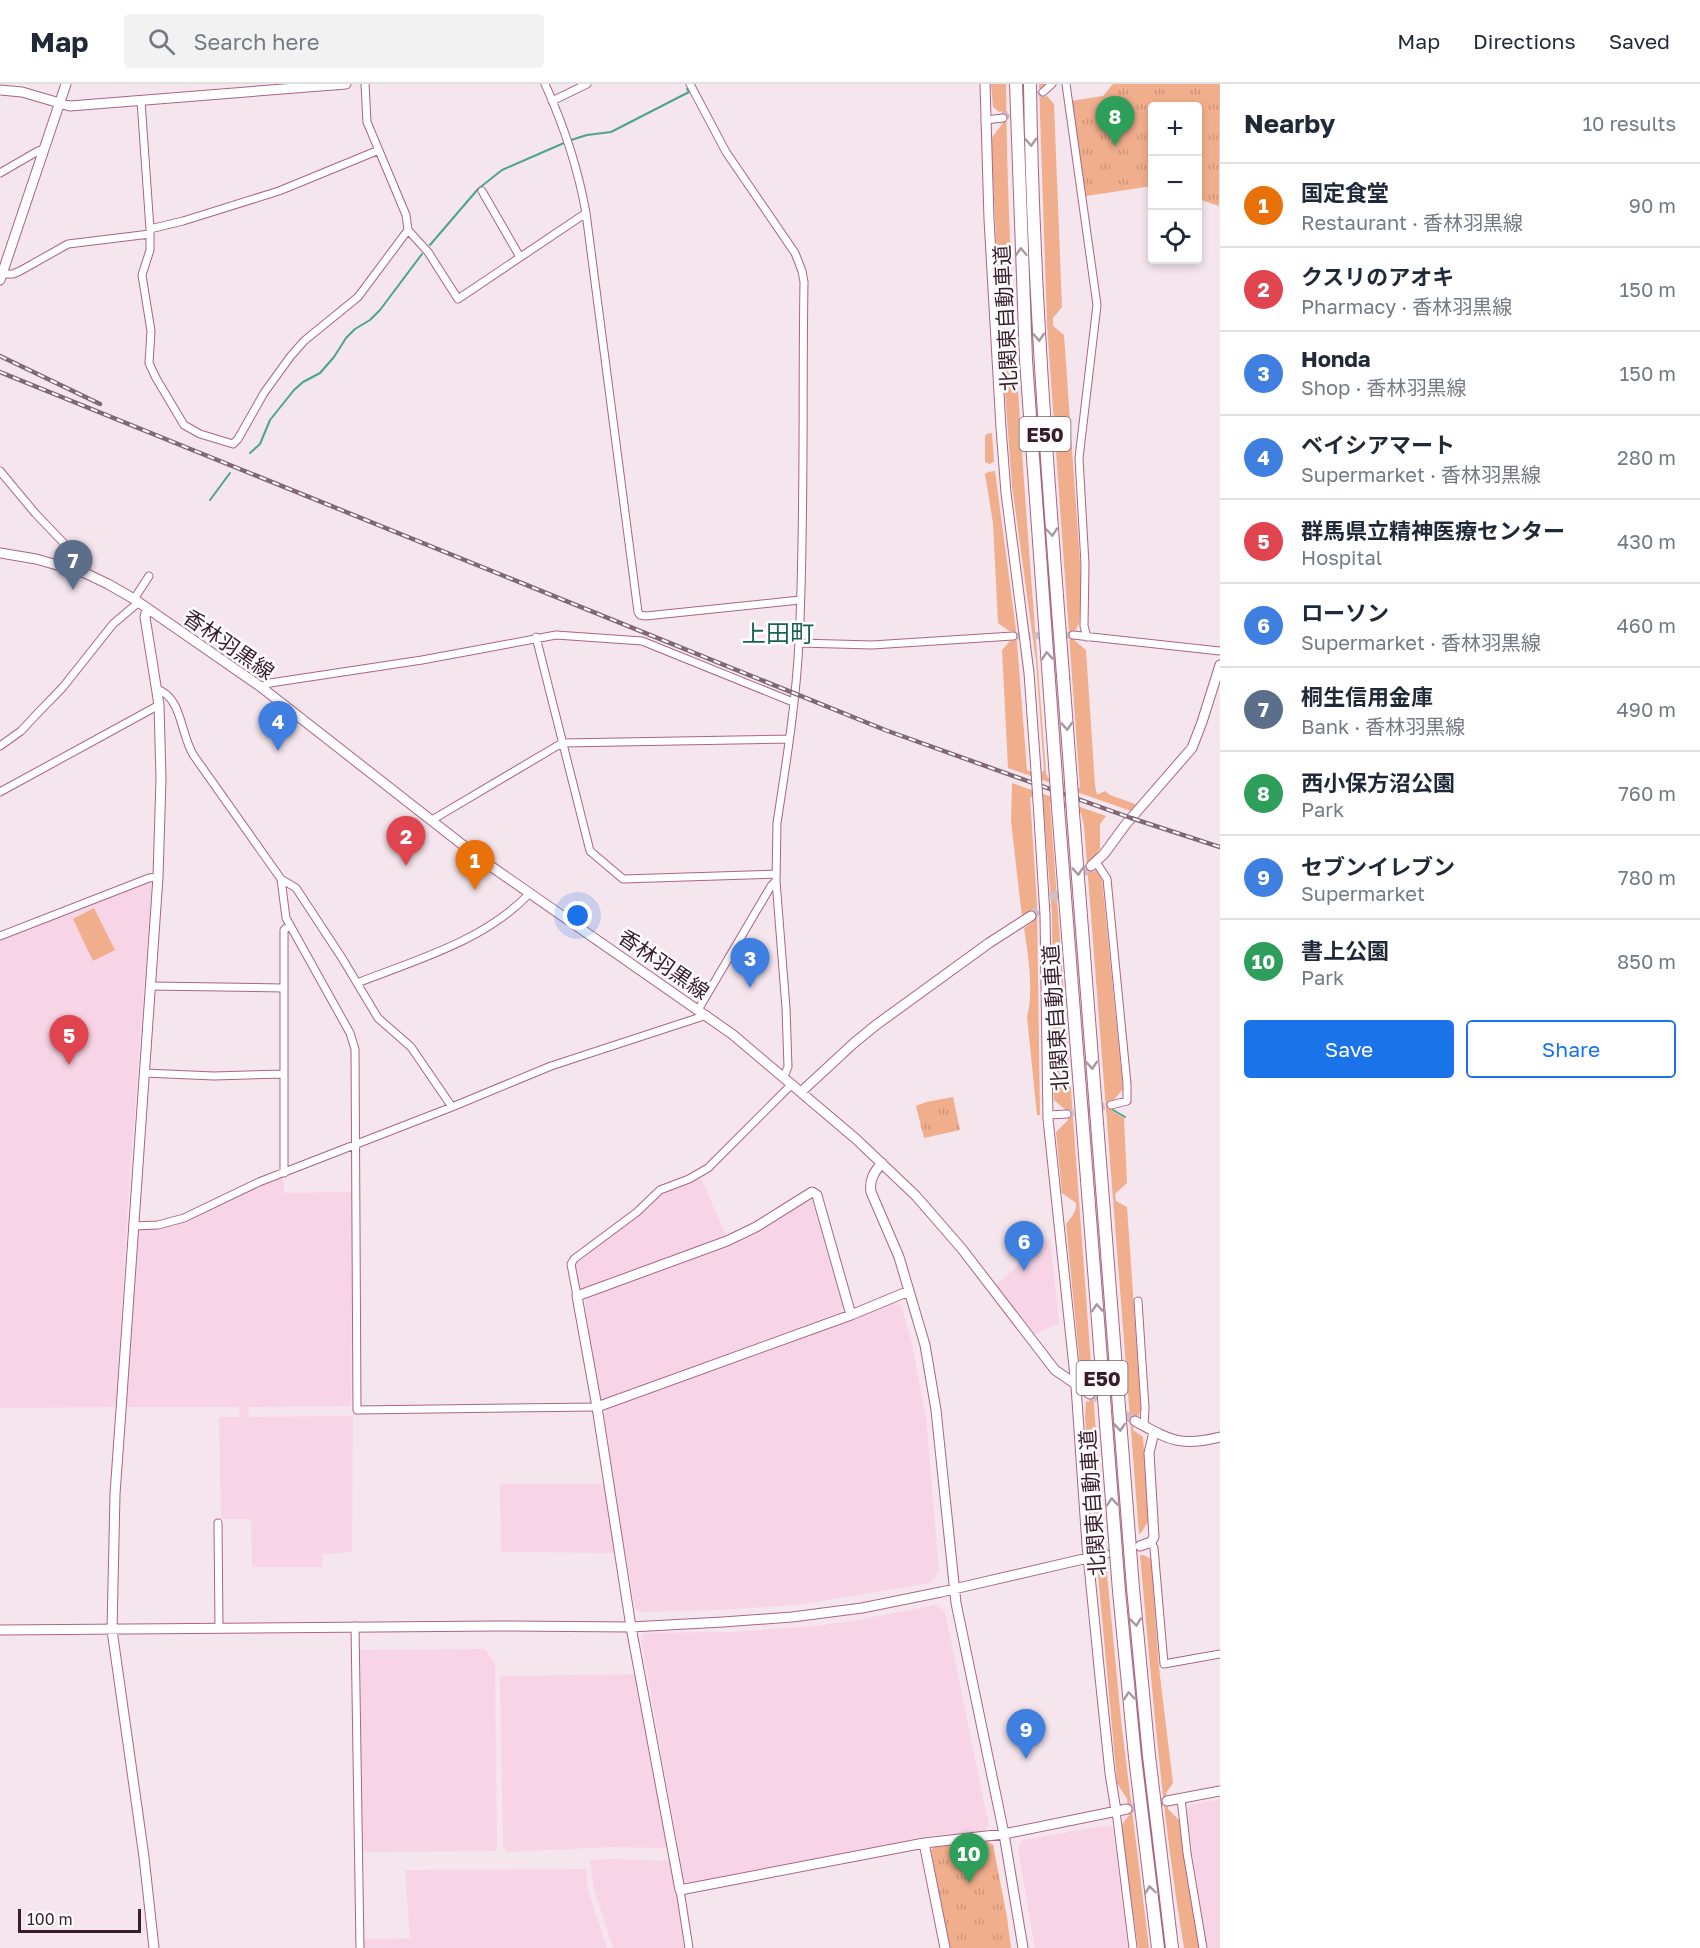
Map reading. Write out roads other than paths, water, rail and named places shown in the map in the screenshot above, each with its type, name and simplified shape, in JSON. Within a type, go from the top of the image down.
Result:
[{"type":"highway","name":"北関東自動車道","points":[[1016,84],[1026,360],[1058,807],[1119,1591],[1136,1768],[1158,1948]]},
{"type":"highway","name":"北関東自動車道","points":[[1030,84],[1034,249],[1042,381],[1133,1588],[1163,1879],[1175,1948]]},
{"type":"street","points":[[66,84],[1,276],[21,271],[68,244],[150,231],[279,191],[379,150]]},
{"type":"street","points":[[0,90],[22,92],[70,106],[263,88],[346,84]]},
{"type":"street","points":[[365,84],[367,122],[406,215],[408,230],[428,252],[458,298],[586,213]]},
{"type":"street","points":[[545,84],[575,161],[586,213],[638,612],[646,616],[800,600]]},
{"type":"street","points":[[552,100],[587,84]]},
{"type":"street","points":[[690,84],[726,152],[795,254],[804,282],[799,643],[777,824],[776,877],[788,1067],[784,1076]]},
{"type":"street","points":[[985,84],[993,305],[1004,465],[1026,647],[1045,915],[1048,1115],[1076,1386],[1088,1557],[1110,1773],[1133,1948]]},
{"type":"street","points":[[1043,92],[1052,84]]},
{"type":"street","points":[[1066,84],[1097,305],[1078,458],[1085,564],[1084,626],[1087,638]]},
{"type":"street","points":[[141,101],[150,231],[150,250],[142,275],[151,331],[149,363],[184,425],[200,434],[233,444],[264,393],[290,357],[304,341],[358,297],[408,230]]},
{"type":"street","points":[[985,120],[1003,118]]},
{"type":"street","points":[[0,173],[38,151],[44,150]]},
{"type":"street","points":[[482,191],[520,257]]},
{"type":"street","points":[[0,471],[35,513],[78,558],[85,573]]},
{"type":"street","name":"香林羽黒線","points":[[0,553],[36,559],[85,573],[140,603],[261,687],[482,860],[703,1013],[784,1076],[916,1196],[944,1227],[1051,1364],[1076,1386],[1090,1394]]},
{"type":"street","points":[[0,746],[21,731],[63,687],[117,620],[140,603],[149,576]]},
{"type":"street","points":[[140,603],[146,616],[159,705],[161,779],[158,877],[116,1494],[112,1630],[154,1948]]},
{"type":"street","points":[[261,687],[270,683],[422,660],[556,635],[642,640],[793,702]]},
{"type":"street","points":[[1073,635],[1220,651]]},
{"type":"street","points":[[799,643],[872,645],[1012,636]]},
{"type":"street","points":[[536,638],[590,851],[623,879],[776,877]]},
{"type":"street","points":[[1111,1105],[1127,1101],[1127,1084],[1107,879],[1094,864],[1192,748],[1220,665]]},
{"type":"street","points":[[157,689],[165,692],[173,702],[190,750],[281,879],[296,888],[378,1018],[411,1047],[452,1107]]},
{"type":"street","points":[[0,792],[159,705]]},
{"type":"street","points":[[432,820],[562,743],[788,739]]},
{"type":"street","points":[[0,936],[149,878],[158,877]]},
{"type":"street","points":[[133,1226],[158,1224],[184,1218],[284,1173],[551,1066],[703,1013],[776,877]]},
{"type":"street","points":[[281,879],[286,918],[354,1043],[356,1063],[357,1410],[597,1407],[851,1315],[909,1291]]},
{"type":"street","points":[[357,983],[443,949],[498,921],[529,894]]},
{"type":"street","points":[[801,1092],[871,1029],[989,943],[1031,916]]},
{"type":"street","points":[[284,1173],[284,930],[290,925]]},
{"type":"street","points":[[150,986],[284,988]]},
{"type":"street","points":[[144,1073],[214,1076],[284,1074]]},
{"type":"street","points":[[689,1948],[631,1627],[597,1407],[571,1264],[574,1259],[637,1212],[660,1190],[689,1179],[708,1168],[792,1084]]},
{"type":"street","points":[[1048,1115],[1067,1114]]},
{"type":"street","points":[[882,1163],[873,1176],[871,1192],[892,1237],[925,1345],[933,1386],[954,1590],[1004,1834],[1023,1948]]},
{"type":"street","points":[[577,1296],[727,1241],[756,1227],[812,1192],[817,1195],[851,1315]]},
{"type":"street","points":[[1138,1301],[1145,1408],[1144,1426]]},
{"type":"street","points":[[1135,1421],[1154,1432],[1184,1443],[1220,1437]]},
{"type":"street","points":[[1140,1546],[1151,1542],[1154,1537],[1149,1449],[1154,1432]]},
{"type":"street","points":[[218,1523],[219,1628]]},
{"type":"street","points":[[1151,1542],[1154,1548],[1164,1664],[1220,1654]]},
{"type":"street","points":[[0,1630],[356,1626],[631,1627],[723,1622],[827,1613],[871,1606],[954,1590],[1105,1554]]},
{"type":"street","points":[[356,1626],[360,1948]]},
{"type":"street","points":[[1167,1801],[1220,1791]]},
{"type":"street","points":[[1181,1798],[1187,1853],[1203,1948]]},
{"type":"street","points":[[680,1890],[924,1843],[1004,1834],[1127,1809]]},
{"type":"street","points":[[924,1843],[945,1948]]},
{"type":"waterway","points":[[571,140],[611,132],[689,92],[687,89]]},
{"type":"waterway","points":[[430,245],[478,189],[502,170],[564,143]]},
{"type":"waterway","points":[[250,453],[260,444],[270,420],[294,390],[320,373],[346,338],[380,310],[422,254]]},
{"type":"waterway","points":[[210,500],[230,473]]},
{"type":"waterway","points":[[1113,1110],[1125,1117]]},
{"type":"tunnel","points":[[1003,118],[1043,92]]},
{"type":"tunnel","points":[[1013,636],[1073,635]]},
{"type":"tunnel","points":[[1031,916],[1091,866]]},
{"type":"tunnel","points":[[1067,1114],[1111,1105]]},
{"type":"tunnel","points":[[1090,1394],[1135,1421]]},
{"type":"tunnel","points":[[1127,1809],[1167,1801]]},
{"type":"railway","points":[[0,356],[100,404]]},
{"type":"railway","points":[[0,372],[885,730],[1131,818],[1220,847]]},
{"type":"place","name":"西小保方沼公園","points":[[1115,146]]},
{"type":"place","name":"桐生信用金庫","points":[[73,590]]},
{"type":"place","name":"ベイシアマート","points":[[278,751]]},
{"type":"place","name":"クスリのアオキ","points":[[406,866]]},
{"type":"place","name":"国定食堂","points":[[475,890]]},
{"type":"place","name":"Honda","points":[[750,988]]},
{"type":"place","name":"群馬県立精神医療センター","points":[[69,1065]]},
{"type":"place","name":"ローソン","points":[[1024,1271]]},
{"type":"place","name":"セブンイレブン","points":[[1026,1759]]},
{"type":"place","name":"書上公園","points":[[969,1883]]},
{"type":"district","name":"上田町","points":[[778,632]]}]
